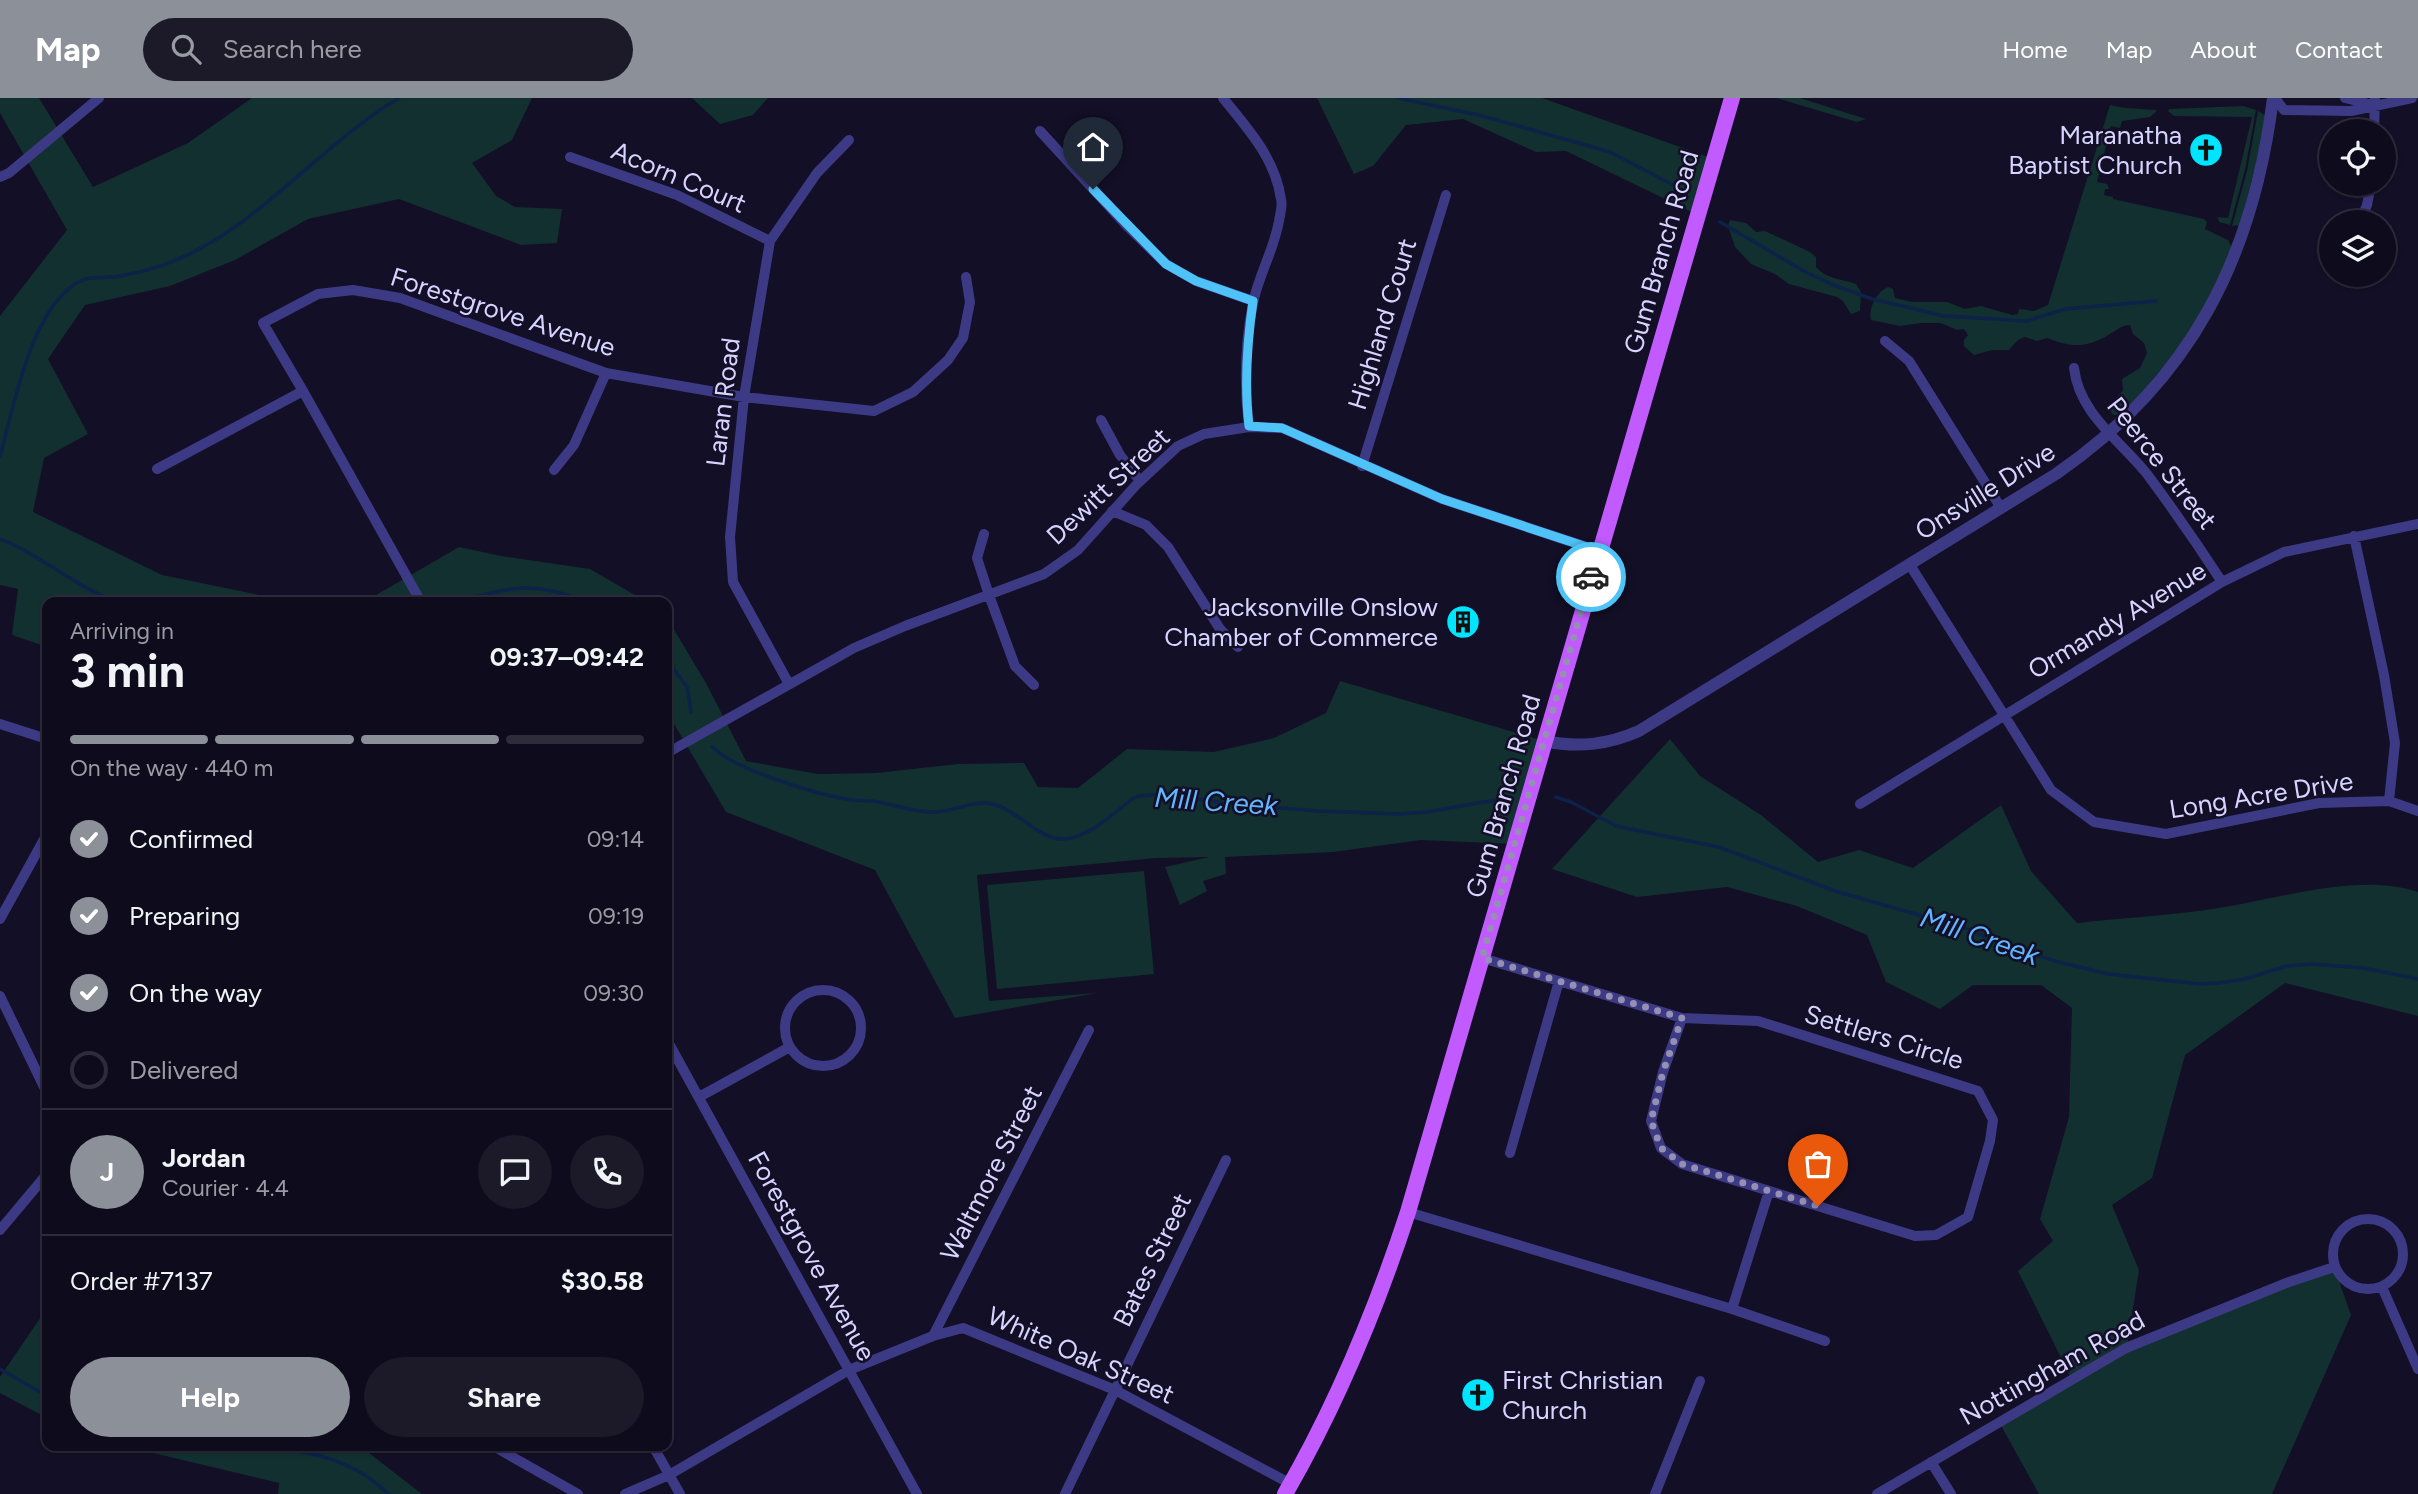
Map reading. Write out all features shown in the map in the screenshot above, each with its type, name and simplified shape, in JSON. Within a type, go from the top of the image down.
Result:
[{"type":"main road","name":"Gum Branch Road","points":[[1288,1489],[1341,1389],[1381,1293],[1408,1212],[1732,98]]},
{"type":"street","points":[[0,177],[9,173],[99,98]]},
{"type":"street","points":[[1223,98],[1262,146],[1270,161],[1282,201],[1275,243],[1253,301],[1248,336],[1246,397],[1249,426]]},
{"type":"street","points":[[2274,98],[2284,110],[2351,111],[2375,102]]},
{"type":"street","name":"Onsville Drive","points":[[1544,741],[1566,746],[1594,745],[1639,731],[2001,508],[2071,463],[2108,433],[2167,372],[2200,325],[2221,288],[2242,240],[2252,208],[2267,146],[2274,98]]},
{"type":"street","points":[[2345,98],[2375,102],[2412,98]]},
{"type":"street","points":[[1040,131],[1128,227],[1166,264],[1196,281],[1253,301]]},
{"type":"street","name":"Laran Road","points":[[789,684],[733,582],[730,537],[744,397],[770,241],[817,173],[849,139]]},
{"type":"street","name":"Acorn Court","points":[[570,157],[677,195],[770,241]]},
{"type":"street","name":"Highland Court","points":[[1362,466],[1446,195]]},
{"type":"street","name":"Forestgrove Avenue","points":[[418,597],[263,324],[317,294],[354,290],[400,298],[606,373],[744,397],[874,411],[913,392],[948,360],[963,338],[970,302],[966,276]]},
{"type":"street","points":[[1885,341],[1909,361],[2001,508]]},
{"type":"street","name":"Peerce Street","points":[[2074,369],[2076,384],[2082,397],[2108,433],[2144,471],[2222,582]]},
{"type":"street","points":[[554,470],[574,444],[606,373]]},
{"type":"street","points":[[157,469],[303,391]]},
{"type":"street","points":[[1101,420],[1120,456],[1140,481]]},
{"type":"street","name":"Dewitt Street","points":[[672,750],[867,642],[1044,574],[1078,550],[1140,481],[1178,446],[1203,434],[1249,426],[1282,428],[1362,466],[1442,499],[1599,551]]},
{"type":"street","points":[[1112,511],[1146,525],[1168,547],[1220,629],[1238,647]]},
{"type":"street","name":"Ormandy Avenue","points":[[1860,804],[2222,582],[2284,552],[2418,524]]},
{"type":"street","points":[[984,534],[977,558],[989,596],[1016,666],[1034,685]]},
{"type":"street","points":[[2354,537],[2384,675],[2395,743],[2389,801]]},
{"type":"street","name":"Long Acre Drive","points":[[1910,565],[2051,790],[2094,822],[2166,834],[2319,803],[2389,801],[2418,811]]},
{"type":"street","points":[[0,724],[42,737]]},
{"type":"street","points":[[0,919],[42,843]]},
{"type":"street","name":"Settlers Circle","points":[[1482,958],[1682,1018],[1758,1021],[1978,1091],[1993,1120],[1990,1141],[1968,1217],[1936,1235],[1915,1236],[1682,1164],[1661,1148],[1651,1121],[1663,1072],[1682,1018]]},
{"type":"street","points":[[1510,1153],[1559,981]]},
{"type":"street","points":[[817,989],[832,990],[849,999],[858,1012],[861,1030],[859,1041],[850,1056],[839,1062],[828,1067],[812,1066],[789,1048],[783,1031],[785,1017],[796,999],[817,989]]},
{"type":"street","points":[[0,996],[42,1083]]},
{"type":"street","name":"Waltmore Street","points":[[933,1336],[1090,1030]]},
{"type":"street","points":[[699,1097],[789,1048]]},
{"type":"street","name":"Forestgrove Avenue","points":[[672,1049],[916,1494]]},
{"type":"street","name":"Bates Street","points":[[1065,1494],[1226,1160]]},
{"type":"street","points":[[0,1230],[42,1180]]},
{"type":"street","points":[[1732,1309],[1769,1191]]},
{"type":"street","points":[[1408,1212],[1732,1309],[1825,1340]]},
{"type":"street","points":[[2359,1219],[2379,1220],[2395,1230],[2403,1248],[2402,1266],[2396,1277],[2382,1287],[2365,1290],[2343,1280],[2334,1267],[2333,1246],[2343,1228],[2359,1219]]},
{"type":"street","name":"Nottingham Road","points":[[1877,1494],[2126,1348],[2289,1282],[2334,1267]]},
{"type":"street","points":[[2382,1287],[2418,1369]]},
{"type":"street","name":"White Oak Street","points":[[625,1494],[669,1475],[849,1370],[933,1336],[962,1328],[1115,1390],[1288,1489]]},
{"type":"street","points":[[1655,1494],[1700,1381]]},
{"type":"street","points":[[502,1451],[578,1494]]},
{"type":"street","points":[[656,1451],[680,1494]]},
{"type":"street","points":[[1931,1461],[1951,1494]]},
{"type":"green space","points":[[0,98],[39,98],[93,187],[188,143],[252,98],[532,98],[512,140],[472,163],[496,196],[515,207],[562,209],[557,243],[521,245],[399,199],[308,219],[235,260],[170,286],[85,305],[48,359],[88,434],[44,458],[33,512],[162,575],[269,597],[42,597],[42,645],[12,635],[18,589],[0,585],[0,316],[67,230],[0,113]]},
{"type":"green space","points":[[692,98],[768,98],[753,115],[720,124]]},
{"type":"green space","points":[[1317,98],[1542,98],[1714,159],[1698,215],[1566,151],[1536,152],[1463,119],[1406,125],[1373,166],[1354,174]]},
{"type":"green space","points":[[1776,98],[1800,98],[1866,119],[1857,122]]},
{"type":"green space","points":[[2110,105],[2156,112],[2150,117],[2122,121],[2120,128],[2111,126],[2097,182],[2107,184],[2109,189],[2105,189],[2104,195],[2204,219],[2207,222],[2205,229],[2228,240],[2233,249],[2205,307],[2180,346],[2125,413],[2119,416],[2112,414],[2110,407],[2123,390],[2122,379],[2140,368],[2147,353],[2144,343],[2133,334],[2130,325],[2087,344],[2072,345],[2047,338],[2037,341],[2025,337],[2009,350],[1992,350],[1974,355],[1964,346],[1968,335],[1964,329],[1957,330],[1941,323],[1900,326],[1871,320],[1874,300],[1888,287],[1893,289],[1895,298],[1912,302],[1947,302],[1965,309],[1981,306],[2012,315],[2018,314],[2019,309],[2034,311],[2048,305]]},
{"type":"green space","points":[[2243,106],[2256,110],[2245,170],[2230,225],[2219,222],[2218,217],[2228,218],[2252,117],[2174,116],[2168,111]]},
{"type":"green space","points":[[2258,111],[2265,115],[2260,149],[2240,225],[2232,226],[2247,171]]},
{"type":"green space","points":[[1730,220],[1746,223],[1756,232],[1765,231],[1810,252],[1816,257],[1816,267],[1820,271],[1856,284],[1861,292],[1860,311],[1851,314],[1837,297],[1789,284],[1775,274],[1751,264],[1735,247],[1728,226]]},
{"type":"green space","points":[[459,547],[590,569],[638,597],[373,597]]},
{"type":"green space","points":[[672,626],[706,683],[746,761],[818,774],[876,773],[958,764],[1024,763],[1038,787],[1078,788],[1127,749],[1214,752],[1274,738],[1326,713],[1340,681],[1544,741],[1515,844],[1421,840],[1333,852],[1225,857],[1226,874],[1203,881],[1207,891],[1180,905],[1165,867],[1209,857],[1156,858],[977,875],[989,1001],[1098,993],[955,1018],[875,870],[726,812],[672,720]]},
{"type":"green space","points":[[1670,739],[1700,776],[1761,815],[1818,862],[1859,850],[1913,868],[2001,805],[2031,871],[2077,923],[2206,910],[2341,886],[2394,886],[2418,892],[2418,1016],[2285,983],[2185,1055],[2152,1178],[2112,1205],[2139,1270],[2127,1347],[2334,1267],[2351,1315],[2272,1494],[2039,1494],[1999,1422],[2072,1380],[2018,1271],[2053,1241],[2040,1219],[2069,1117],[2072,1008],[2041,985],[1973,985],[1940,1009],[1886,982],[1867,935],[1797,906],[1727,887],[1637,897],[1552,869]]},
{"type":"green space","points":[[1144,871],[1154,974],[997,989],[987,885]]},
{"type":"green space","points":[[42,1315],[42,1415],[0,1393],[0,1377]]},
{"type":"green space","points":[[145,1451],[366,1451],[422,1494],[278,1494],[279,1483]]},
{"type":"waterway","points":[[0,456],[31,348],[40,327],[63,294],[79,281],[116,277],[145,270],[174,261],[201,248],[253,214],[348,134],[399,98]]},
{"type":"waterway","points":[[1398,98],[1483,116],[1610,152],[1679,188]]},
{"type":"waterway","points":[[1720,222],[1831,284],[1872,299],[1944,316],[2027,321],[2065,309],[2156,301]]},
{"type":"waterway","name":"Mill Creek","points":[[0,539],[106,597]]},
{"type":"waterway","name":"Mill Creek","points":[[477,597],[522,588],[536,588],[572,597]]},
{"type":"waterway","name":"Mill Creek","points":[[672,667],[687,687],[691,712]]},
{"type":"waterway","name":"Mill Creek","points":[[712,747],[758,773],[818,793],[929,812],[977,803],[992,804],[1010,812],[1045,835],[1063,839],[1091,830],[1139,796],[1163,794],[1239,805],[1400,814],[1501,799]]},
{"type":"waterway","name":"Mill Creek","points":[[1556,797],[1616,826],[1719,847],[1835,891],[1965,928],[2055,961],[2108,974],[2200,984],[2244,979],[2287,966],[2312,964],[2363,968],[2418,979]]},
{"type":"waterway","points":[[0,1369],[42,1393]]},
{"type":"waterway","points":[[294,1451],[344,1464],[360,1472],[388,1494]]},
{"type":"way so far","points":[[1591,577],[1482,958],[1682,1018],[1663,1072],[1651,1121],[1661,1148],[1682,1164],[1818,1206]]},
{"type":"place","name":"Maranatha Baptist Church","points":[[2206,150]]},
{"type":"place","name":"Jacksonville Onslow Chamber of Commerce","points":[[1463,622]]},
{"type":"place","name":"First Christian Church","points":[[1478,1395]]},
{"type":"route","points":[[1093,189],[1166,264],[1196,281],[1253,301],[1248,336],[1246,397],[1249,426],[1282,428],[1362,466],[1442,499],[1599,551],[1591,577]]}]
